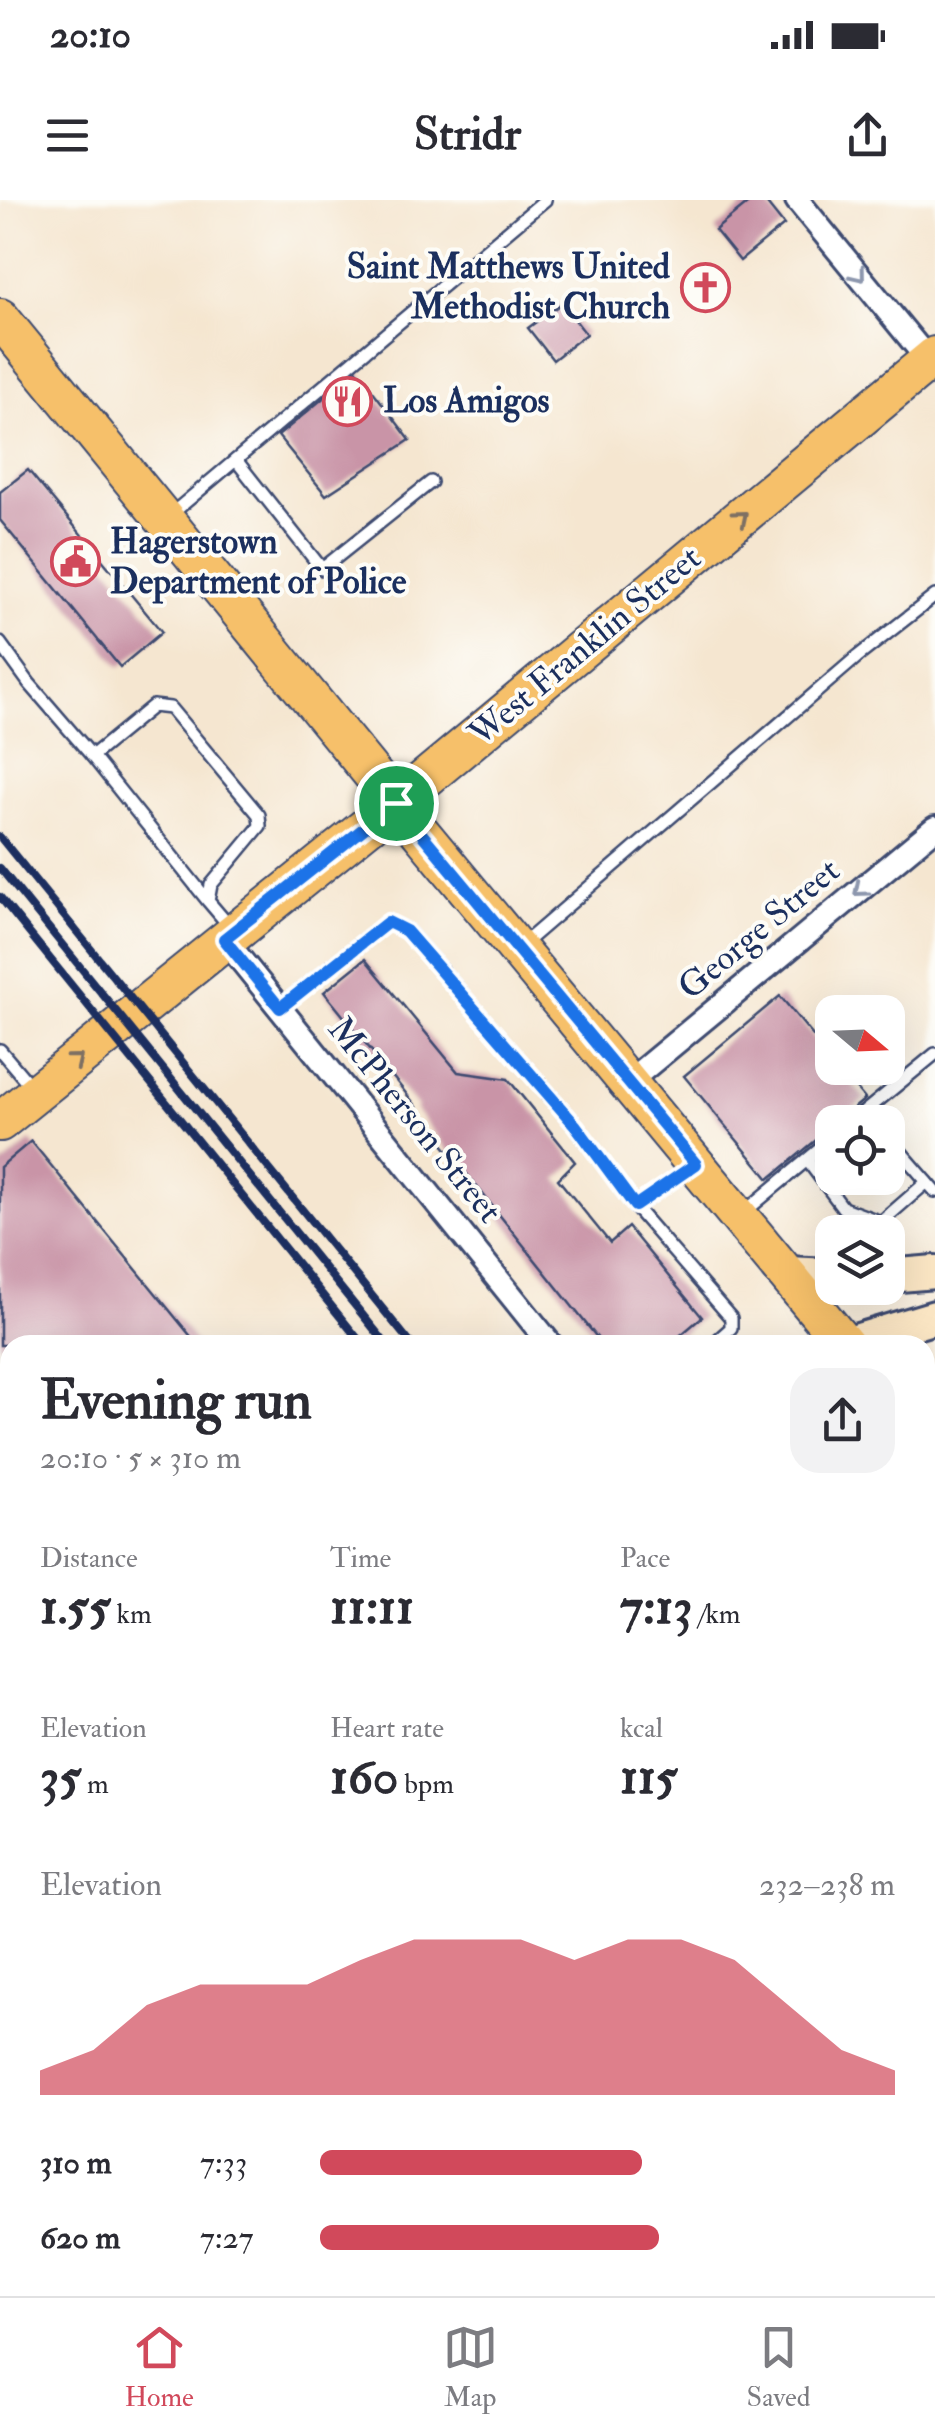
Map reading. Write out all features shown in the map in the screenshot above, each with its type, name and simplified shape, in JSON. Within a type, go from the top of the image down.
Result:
[{"type":"main road","points":[[0,318],[837,1335]]},
{"type":"main road","name":"West Franklin Street","points":[[0,1122],[933,362]]},
{"type":"main road","points":[[905,1275],[935,1272]]},
{"type":"main road","points":[[786,1273],[815,1274]]},
{"type":"main road","points":[[876,1335],[935,1318]]},
{"type":"street","points":[[797,200],[933,362]]},
{"type":"street","name":"George Street","points":[[627,1083],[935,828]]},
{"type":"street","name":"McPherson Street","points":[[229,935],[280,1008],[543,1335]]},
{"type":"lane","points":[[166,519],[546,200]]},
{"type":"lane","points":[[236,460],[322,570],[431,482]]},
{"type":"lane","points":[[516,949],[858,656],[935,596]]},
{"type":"lane","points":[[0,643],[208,900],[229,935]]},
{"type":"lane","points":[[92,756],[154,706],[170,708],[259,814],[260,826],[211,885],[208,900]]},
{"type":"lane","points":[[280,1008],[388,922],[406,931],[576,1126],[635,1206],[731,1318],[731,1328],[723,1335]]},
{"type":"lane","points":[[0,1050],[36,1092]]},
{"type":"lane","points":[[874,1105],[935,1054]]},
{"type":"lane","points":[[739,1217],[815,1153]]},
{"type":"lane","points":[[807,1160],[844,1208],[880,1222],[931,1186],[905,1156]]},
{"type":"lane","points":[[635,1206],[696,1164]]},
{"type":"building","points":[[752,200],[764,200],[784,225],[740,261],[715,230]]},
{"type":"building","points":[[562,303],[586,334],[553,360],[528,328]]},
{"type":"building","name":"Los Amigos","points":[[357,370],[410,440],[326,495],[278,436]]},
{"type":"building","points":[[28,470],[162,632],[120,667],[0,520],[0,492]]},
{"type":"building","points":[[365,959],[458,1072],[508,1079],[575,1162],[558,1179],[610,1243],[628,1227],[702,1317],[681,1335],[595,1335],[324,992]]},
{"type":"building","points":[[780,996],[815,1038],[815,1085],[853,1085],[865,1099],[858,1105],[815,1105],[815,1141],[769,1179],[684,1076]]},
{"type":"building","points":[[31,1141],[190,1335],[0,1335],[0,1167]]},
{"type":"railway","points":[[0,837],[404,1335]]},
{"type":"railway","points":[[0,868],[379,1335]]},
{"type":"railway","points":[[0,897],[355,1335]]},
{"type":"place","name":"Saint Matthews United Methodist Church","points":[[705,287]]},
{"type":"place","name":"Los Amigos","points":[[348,401]]},
{"type":"place","name":"Hagerstown Department of Police","points":[[75,562]]},
{"type":"route","points":[[396,803],[696,1164],[635,1206],[576,1126],[406,931],[388,922],[280,1008],[224,939],[396,803]]}]
